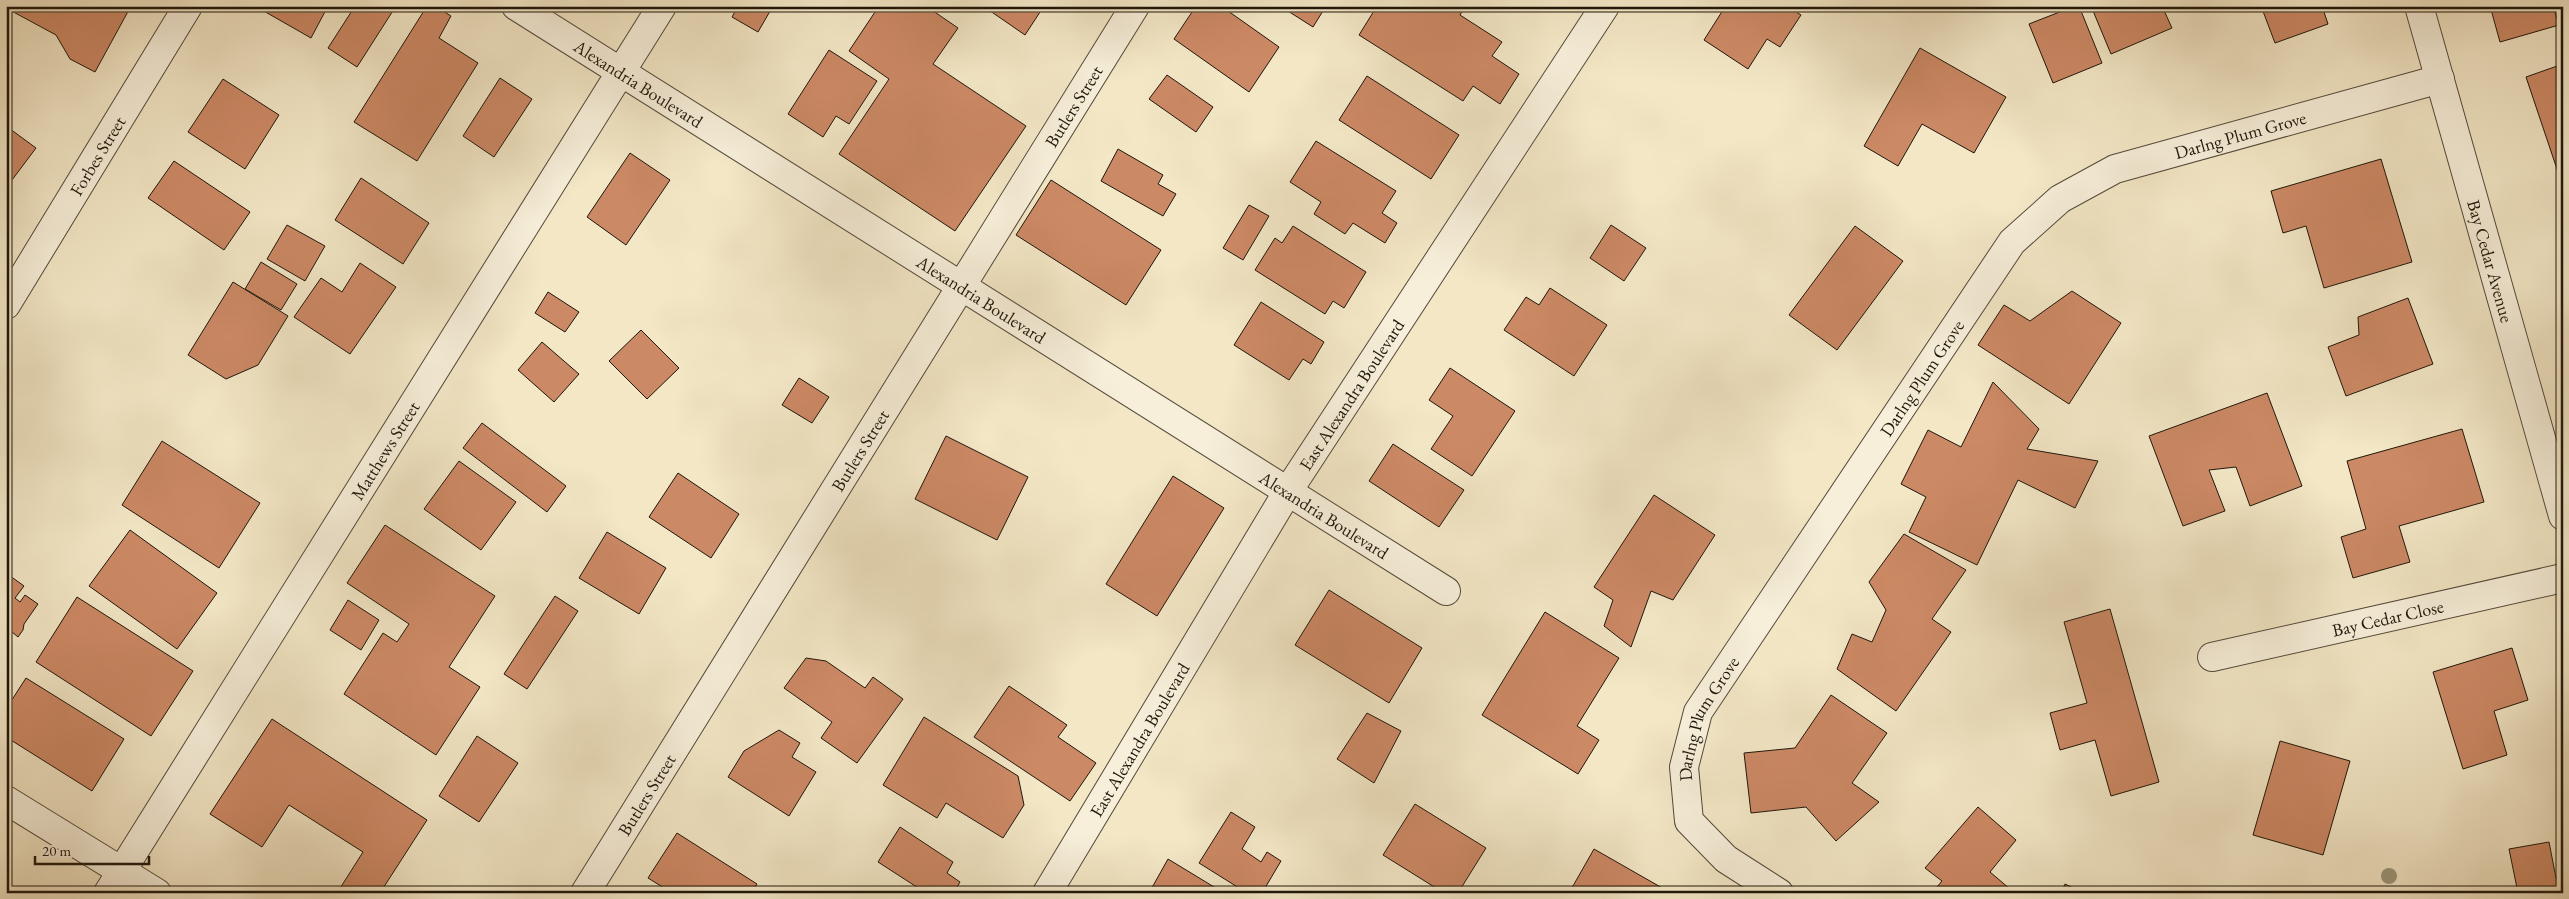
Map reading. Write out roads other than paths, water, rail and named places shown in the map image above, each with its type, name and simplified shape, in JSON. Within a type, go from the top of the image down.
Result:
[{"type":"street","name":"Forbes Street","points":[[6,305],[188,6]]},
{"type":"street","name":"Alexandria Boulevard","points":[[516,6],[1446,591]]},
{"type":"street","name":"Matthews Street","points":[[115,882],[662,6]]},
{"type":"street","name":"Butlers Street","points":[[585,893],[1135,6]]},
{"type":"street","name":"East Alexandra Boulevard","points":[[1047,893],[1288,491],[1605,6]]},
{"type":"street","name":"Bay Cedar Avenue","points":[[2419,6],[2563,516]]},
{"type":"street","name":"Darlng Plum Grove","points":[[1779,893],[1726,859],[1689,821],[1684,767],[1698,712],[2012,242],[2060,199],[2116,169],[2440,79]]},
{"type":"street","name":"Bay Cedar Close","points":[[2212,656],[2563,578]]},
{"type":"street","points":[[6,800],[115,882],[157,893]]}]
